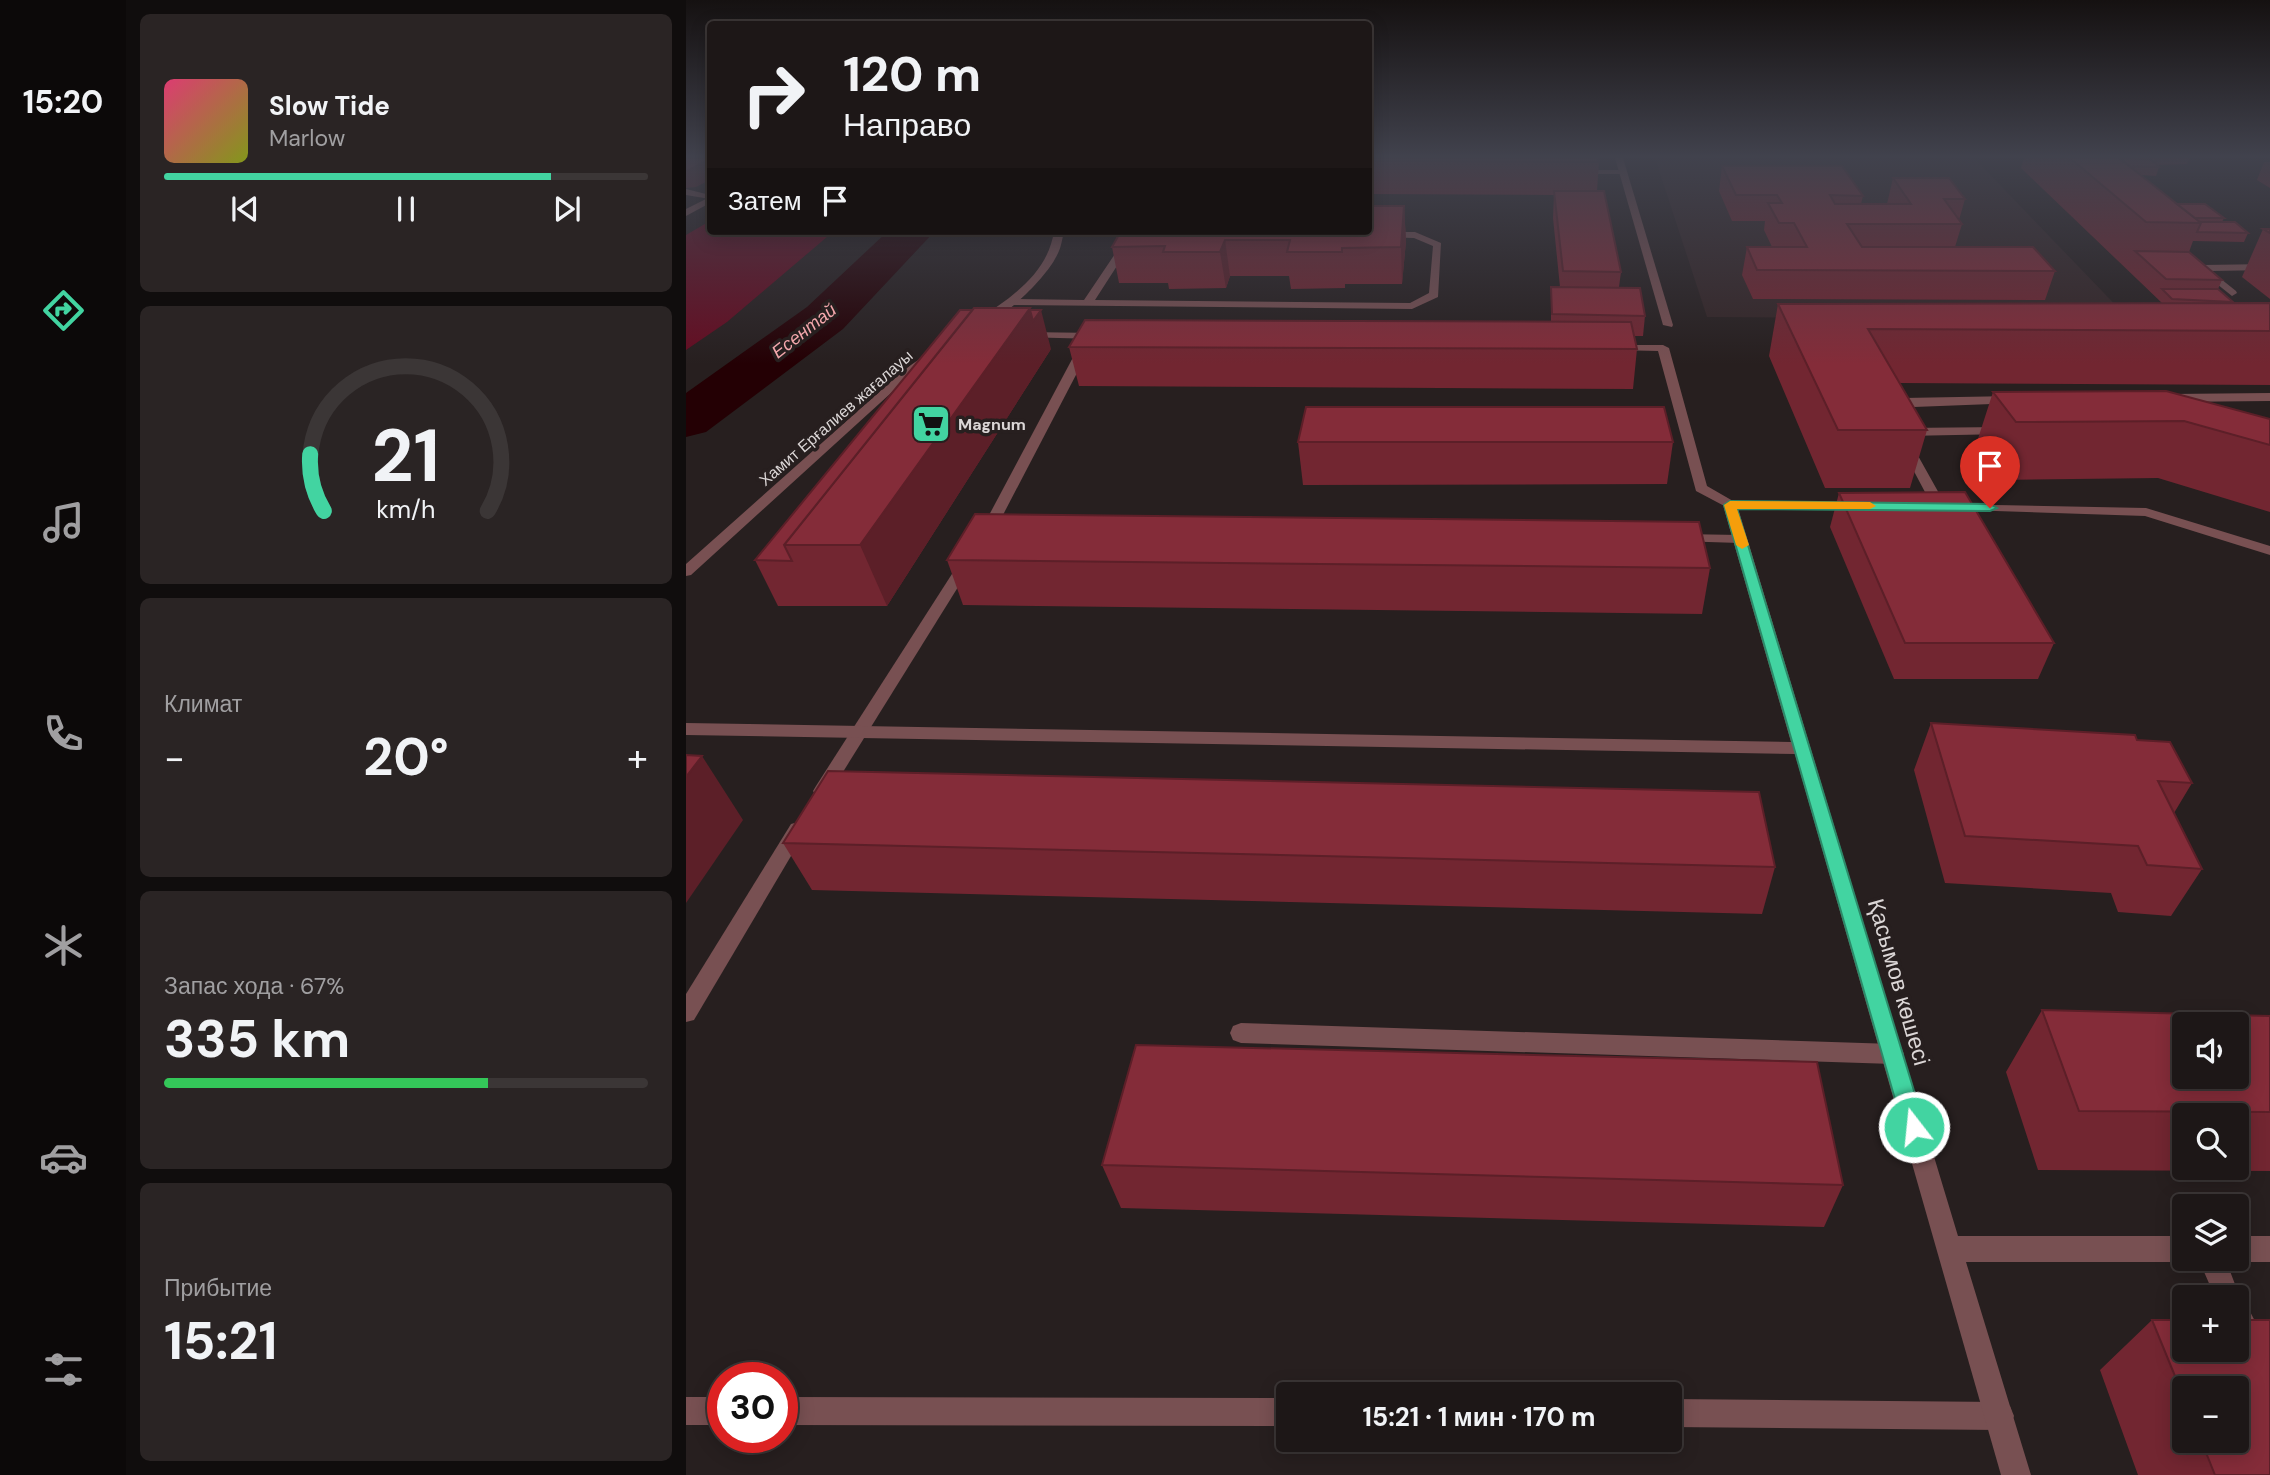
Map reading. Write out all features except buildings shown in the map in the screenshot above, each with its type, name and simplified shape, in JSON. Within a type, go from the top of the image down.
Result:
[{"type":"street","points":[[1639,227],[1668,325]]},
{"type":"street","points":[[975,326],[1027,290],[1059,244],[1059,235]]},
{"type":"street","points":[[1088,302],[1132,235]]},
{"type":"street","points":[[1011,302],[1412,306],[1434,295],[1438,245],[1415,235],[1374,235]]},
{"type":"street","points":[[2232,293],[2202,268],[2270,267]]},
{"type":"street","points":[[686,1013],[857,733],[995,531],[1097,336],[1007,334]]},
{"type":"street","points":[[1607,347],[1663,348],[1678,429],[1701,488],[1730,505],[1870,506]]},
{"type":"street","name":"Хамит Ерғалиев жағалауы","points":[[686,572],[909,371],[941,349]]},
{"type":"street","points":[[2161,398],[2270,397]]},
{"type":"street","points":[[2025,400],[1903,402],[1886,405],[1932,506],[2146,512],[2270,551]]},
{"type":"street","points":[[1895,423],[2011,431]]},
{"type":"street","name":"Қасымов көшесі","points":[[1730,505],[2017,1475]]},
{"type":"street","points":[[1667,538],[1740,539]]},
{"type":"street","points":[[686,729],[1802,748]]},
{"type":"street","points":[[1241,1033],[1893,1054]]},
{"type":"street","points":[[1950,1249],[2172,1250]]},
{"type":"street","points":[[2249,1249],[2270,1249]]},
{"type":"street","points":[[2249,1337],[2270,1380]]},
{"type":"street","points":[[686,1411],[707,1411]]},
{"type":"street","points":[[798,1411],[1276,1412]]},
{"type":"street","points":[[1682,1413],[2000,1416]]},
{"type":"shaded area","points":[[700,227],[707,227],[707,235],[829,235],[727,322],[686,350],[686,235]]},
{"type":"shaded area","points":[[1678,227],[2040,227],[2130,320],[1707,317]]},
{"type":"waterway","name":"Есентай","points":[[686,420],[825,318],[909,235]]},
{"type":"slow traffic","points":[[1742,545],[1730,505],[1870,506]]},
{"type":"place","name":"Magnum","points":[[931,424]]},
{"type":"route","points":[[1914,1127],[1730,505],[1990,508]]}]
